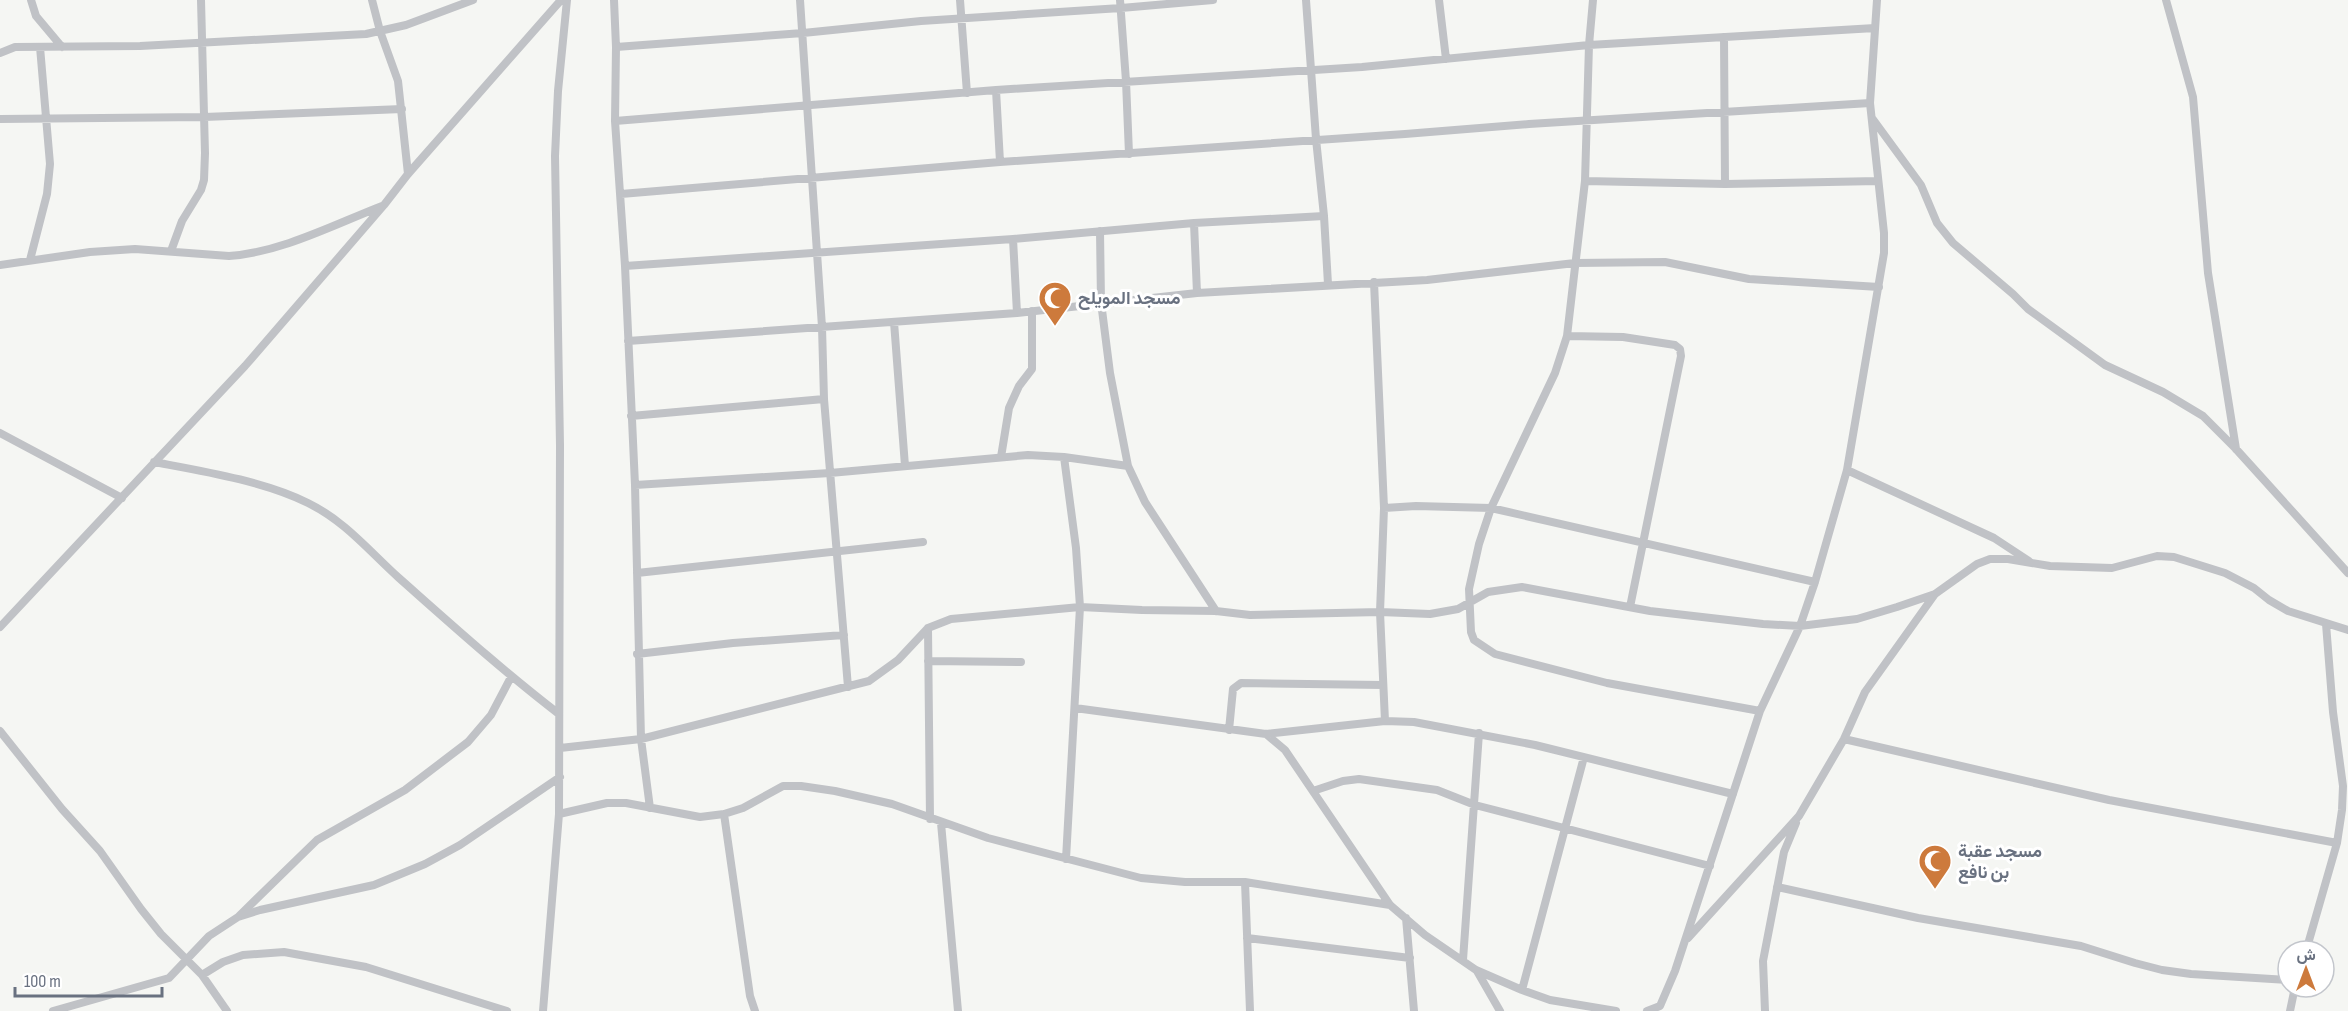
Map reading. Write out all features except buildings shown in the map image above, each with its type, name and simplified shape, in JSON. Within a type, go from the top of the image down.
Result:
[{"type":"street","points":[[31,0],[36,16],[62,47]]},
{"type":"street","points":[[171,250],[182,221],[201,190],[204,180],[201,0]]},
{"type":"street","points":[[372,0],[380,32],[396,72],[408,174]]},
{"type":"street","points":[[0,53],[15,47],[203,43],[380,32],[420,21],[473,0]]},
{"type":"street","points":[[0,627],[246,366],[408,174],[561,0]]},
{"type":"street","points":[[543,1011],[560,777],[560,445],[555,156],[558,91],[567,0]]},
{"type":"street","points":[[614,0],[615,122],[625,266],[635,485],[637,654],[641,740],[650,808]]},
{"type":"street","points":[[800,0],[822,327],[824,399],[848,687]]},
{"type":"street","points":[[960,0],[967,93]]},
{"type":"street","points":[[616,47],[803,33],[1120,4],[1213,0]]},
{"type":"street","points":[[1306,0],[1328,284]]},
{"type":"street","points":[[1439,0],[1446,58]]},
{"type":"street","points":[[1593,0],[1589,45],[1585,181],[1568,336],[1555,373],[1491,508],[1472,574],[1469,603],[1474,640],[1495,654],[1607,683],[1760,711]]},
{"type":"street","points":[[1647,1011],[1660,1006],[1685,941],[1760,711],[1800,626],[1847,470],[1880,287],[1884,233],[1870,103],[1877,0]]},
{"type":"street","points":[[2166,0],[2193,97],[2208,273],[2236,448]]},
{"type":"street","points":[[1120,4],[1129,154]]},
{"type":"street","points":[[615,122],[996,90],[1311,68],[1362,67],[1589,45],[1875,28]]},
{"type":"street","points":[[1724,36],[1725,184]]},
{"type":"street","points":[[30,260],[49,180],[47,120],[40,47]]},
{"type":"street","points":[[996,90],[1000,162]]},
{"type":"street","points":[[621,194],[1000,162],[1870,103]]},
{"type":"street","points":[[0,119],[204,117],[402,108]]},
{"type":"street","points":[[1872,117],[1921,185],[1937,223],[1953,243],[2071,342],[2104,365],[2183,403],[2203,416],[2236,448],[2348,573]]},
{"type":"street","points":[[1585,181],[1725,184],[1878,181]]},
{"type":"street","points":[[0,265],[90,252],[135,249],[229,256],[260,252],[384,205]]},
{"type":"street","points":[[625,266],[1013,239],[1194,223],[1324,216]]},
{"type":"street","points":[[1194,223],[1197,293]]},
{"type":"street","points":[[1100,231],[1101,302],[1112,383],[1128,466],[1144,502],[1216,611]]},
{"type":"street","points":[[1013,239],[1017,313]]},
{"type":"street","points":[[628,341],[1017,313],[1197,293],[1427,280],[1575,263],[1665,262],[1749,279],[1880,287]]},
{"type":"street","points":[[1374,282],[1384,508],[1380,612],[1385,721]]},
{"type":"street","points":[[1002,458],[1009,408],[1019,386],[1032,369],[1032,311]]},
{"type":"street","points":[[894,322],[905,466]]},
{"type":"street","points":[[1568,336],[1623,337],[1676,345],[1680,349],[1681,356],[1630,607]]},
{"type":"street","points":[[631,416],[824,399]]},
{"type":"street","points":[[0,433],[122,498]]},
{"type":"street","points":[[635,485],[830,472],[1028,455],[1064,457],[1128,466]]},
{"type":"street","points":[[1064,457],[1080,606],[1066,859]]},
{"type":"street","points":[[154,462],[213,474],[286,494],[323,511],[359,538],[397,576],[512,677],[559,714]]},
{"type":"street","points":[[1847,470],[1994,538],[2033,564]]},
{"type":"street","points":[[1384,508],[1443,506],[1491,508],[1815,582]]},
{"type":"street","points":[[637,573],[923,542]]},
{"type":"street","points":[[560,748],[641,740],[869,681],[885,671],[928,628],[951,619],[1080,606],[1216,611],[1250,615],[1380,612],[1430,614],[1448,612],[1488,592],[1522,587],[1630,607],[1763,624],[1800,626],[1857,619],[1935,594],[1977,564],[1990,559],[2008,559],[2076,568],[2112,568],[2157,556],[2174,557],[2225,573],[2254,588],[2288,611],[2348,630]]},
{"type":"street","points":[[1765,1011],[1763,961],[1784,852],[1799,816],[1844,739],[1865,692],[1935,594]]},
{"type":"street","points":[[2309,939],[2337,843],[2342,810],[2343,786],[2333,712],[2326,624]]},
{"type":"street","points":[[928,628],[930,819]]},
{"type":"street","points":[[637,654],[844,634]]},
{"type":"street","points":[[928,660],[1021,662]]},
{"type":"street","points":[[53,1011],[169,978],[209,936],[238,917],[317,840],[405,790],[468,742],[491,715],[512,677]]},
{"type":"street","points":[[1229,730],[1233,689],[1241,683],[1383,685]]},
{"type":"street","points":[[1075,708],[1266,734],[1385,721],[1414,722],[1479,733],[1733,794]]},
{"type":"street","points":[[0,731],[62,809],[100,851],[161,934],[202,975],[227,1011]]},
{"type":"street","points":[[1463,960],[1479,733]]},
{"type":"street","points":[[1266,734],[1285,750],[1390,905],[1425,935],[1476,970],[1522,990],[1550,1000],[1616,1011]]},
{"type":"street","points":[[1844,739],[2109,800],[2337,843]]},
{"type":"street","points":[[1522,990],[1584,757]]},
{"type":"street","points":[[238,917],[374,885],[414,869],[460,845],[560,777]]},
{"type":"street","points":[[1313,791],[1343,781],[1359,779],[1437,790],[1475,805],[1710,866]]},
{"type":"street","points":[[559,814],[607,803],[626,803],[700,818],[743,808],[783,786],[801,786],[835,790],[892,804],[941,823],[1141,878],[1185,882],[1245,882],[1390,905]]},
{"type":"street","points":[[724,814],[750,996],[755,1011]]},
{"type":"street","points":[[1685,941],[1799,816]]},
{"type":"street","points":[[941,823],[958,1011]]},
{"type":"street","points":[[1245,882],[1250,1011]]},
{"type":"street","points":[[1777,887],[1918,918],[2081,946],[2162,970],[2276,979]]},
{"type":"street","points":[[1406,918],[1414,1011]]},
{"type":"street","points":[[1247,938],[1410,958]]},
{"type":"street","points":[[202,975],[223,962],[243,955],[284,952],[366,968],[507,1011]]},
{"type":"street","points":[[1476,970],[1500,1011]]},
{"type":"place","name":"مسجد المويلح","points":[[1055,327]]},
{"type":"place","name":"مسجد عقبة بن نافع","points":[[1935,890]]}]
